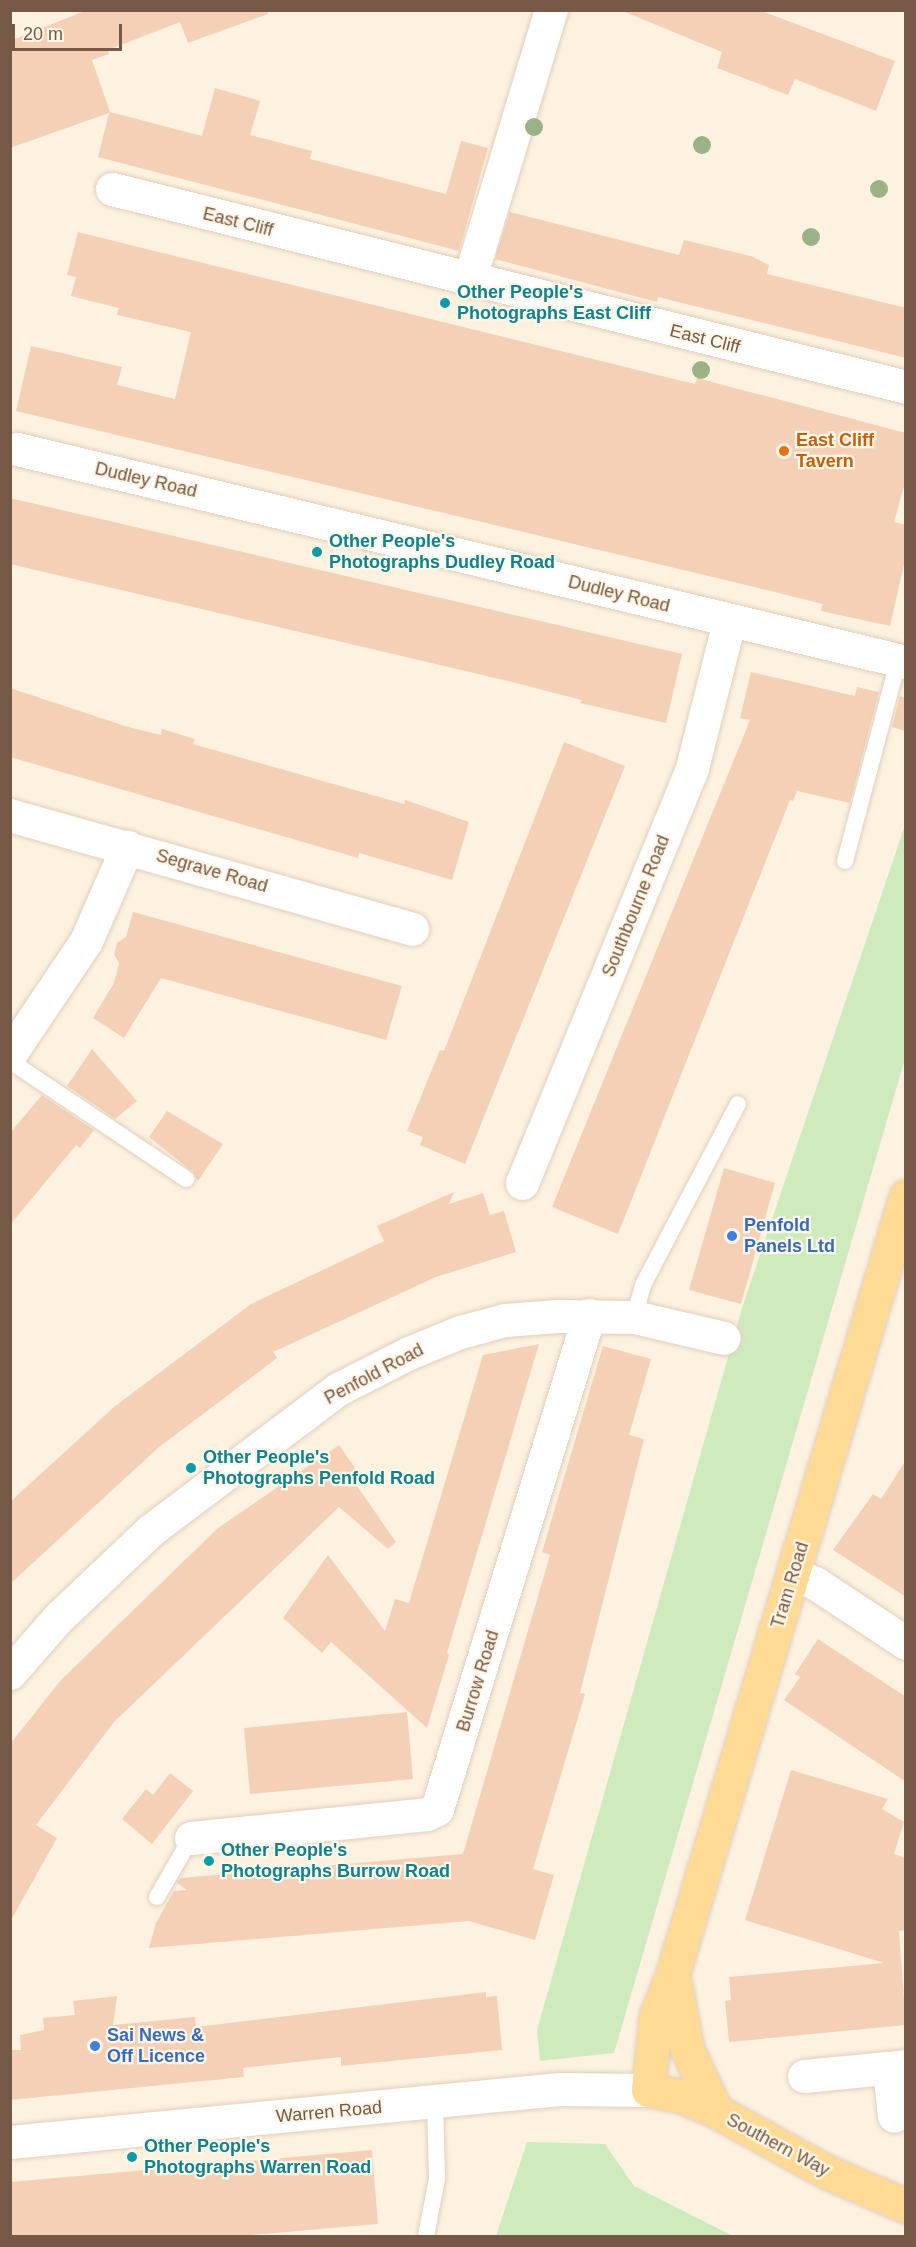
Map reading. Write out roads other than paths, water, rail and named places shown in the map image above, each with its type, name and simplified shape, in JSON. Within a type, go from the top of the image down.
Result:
[{"type":"main road","name":"Tram Road","points":[[648,2090],[656,2016],[673,1973],[906,1196]]},
{"type":"main road","name":"Tram Road","points":[[673,1973],[687,2049],[716,2111]]},
{"type":"main road","name":"Southern Way","points":[[648,2090],[681,2097],[716,2111],[827,2172],[906,2206]]},
{"type":"street","points":[[469,281],[551,10]]},
{"type":"street","name":"East Cliff","points":[[112,189],[469,281],[906,387]]},
{"type":"street","name":"Dudley Road","points":[[17,449],[902,662]]},
{"type":"street","name":"Southbourne Road","points":[[522,1184],[692,768],[729,622]]},
{"type":"street","name":"Segrave Road","points":[[10,815],[412,929]]},
{"type":"street","points":[[10,1053],[86,941],[127,847]]},
{"type":"street","name":"Penfold Road","points":[[10,1673],[57,1618],[151,1530],[338,1389],[460,1332],[505,1320],[589,1315],[634,1317],[724,1338]]},
{"type":"street","name":"Burrow Road","points":[[191,1838],[427,1814],[437,1809],[589,1315]]},
{"type":"street","points":[[793,1574],[814,1583],[906,1643]]},
{"type":"street","points":[[804,2076],[897,2067],[894,2116]]},
{"type":"street","name":"Warren Road","points":[[10,2142],[582,2088],[648,2090]]},
{"type":"lane","points":[[845,861],[902,662]]},
{"type":"lane","points":[[10,1061],[186,1179]]},
{"type":"lane","points":[[634,1317],[644,1283],[738,1104]]},
{"type":"lane","points":[[158,1898],[191,1838]]},
{"type":"lane","points":[[426,2236],[437,2179],[435,2102]]},
{"type":"place","name":"Other People's Photographs East Cliff","points":[[445,303]]},
{"type":"place","name":"East Cliff Tavern","points":[[784,451]]},
{"type":"place","name":"Other People's Photographs Dudley Road","points":[[317,552]]},
{"type":"place","name":"Penfold Panels Ltd","points":[[732,1236]]},
{"type":"place","name":"Other People's Photographs Penfold Road","points":[[191,1468]]},
{"type":"place","name":"Other People's Photographs Burrow Road","points":[[209,1861]]},
{"type":"place","name":"Sai News & Off Licence","points":[[95,2046]]},
{"type":"place","name":"Other People's Photographs Warren Road","points":[[132,2157]]}]
